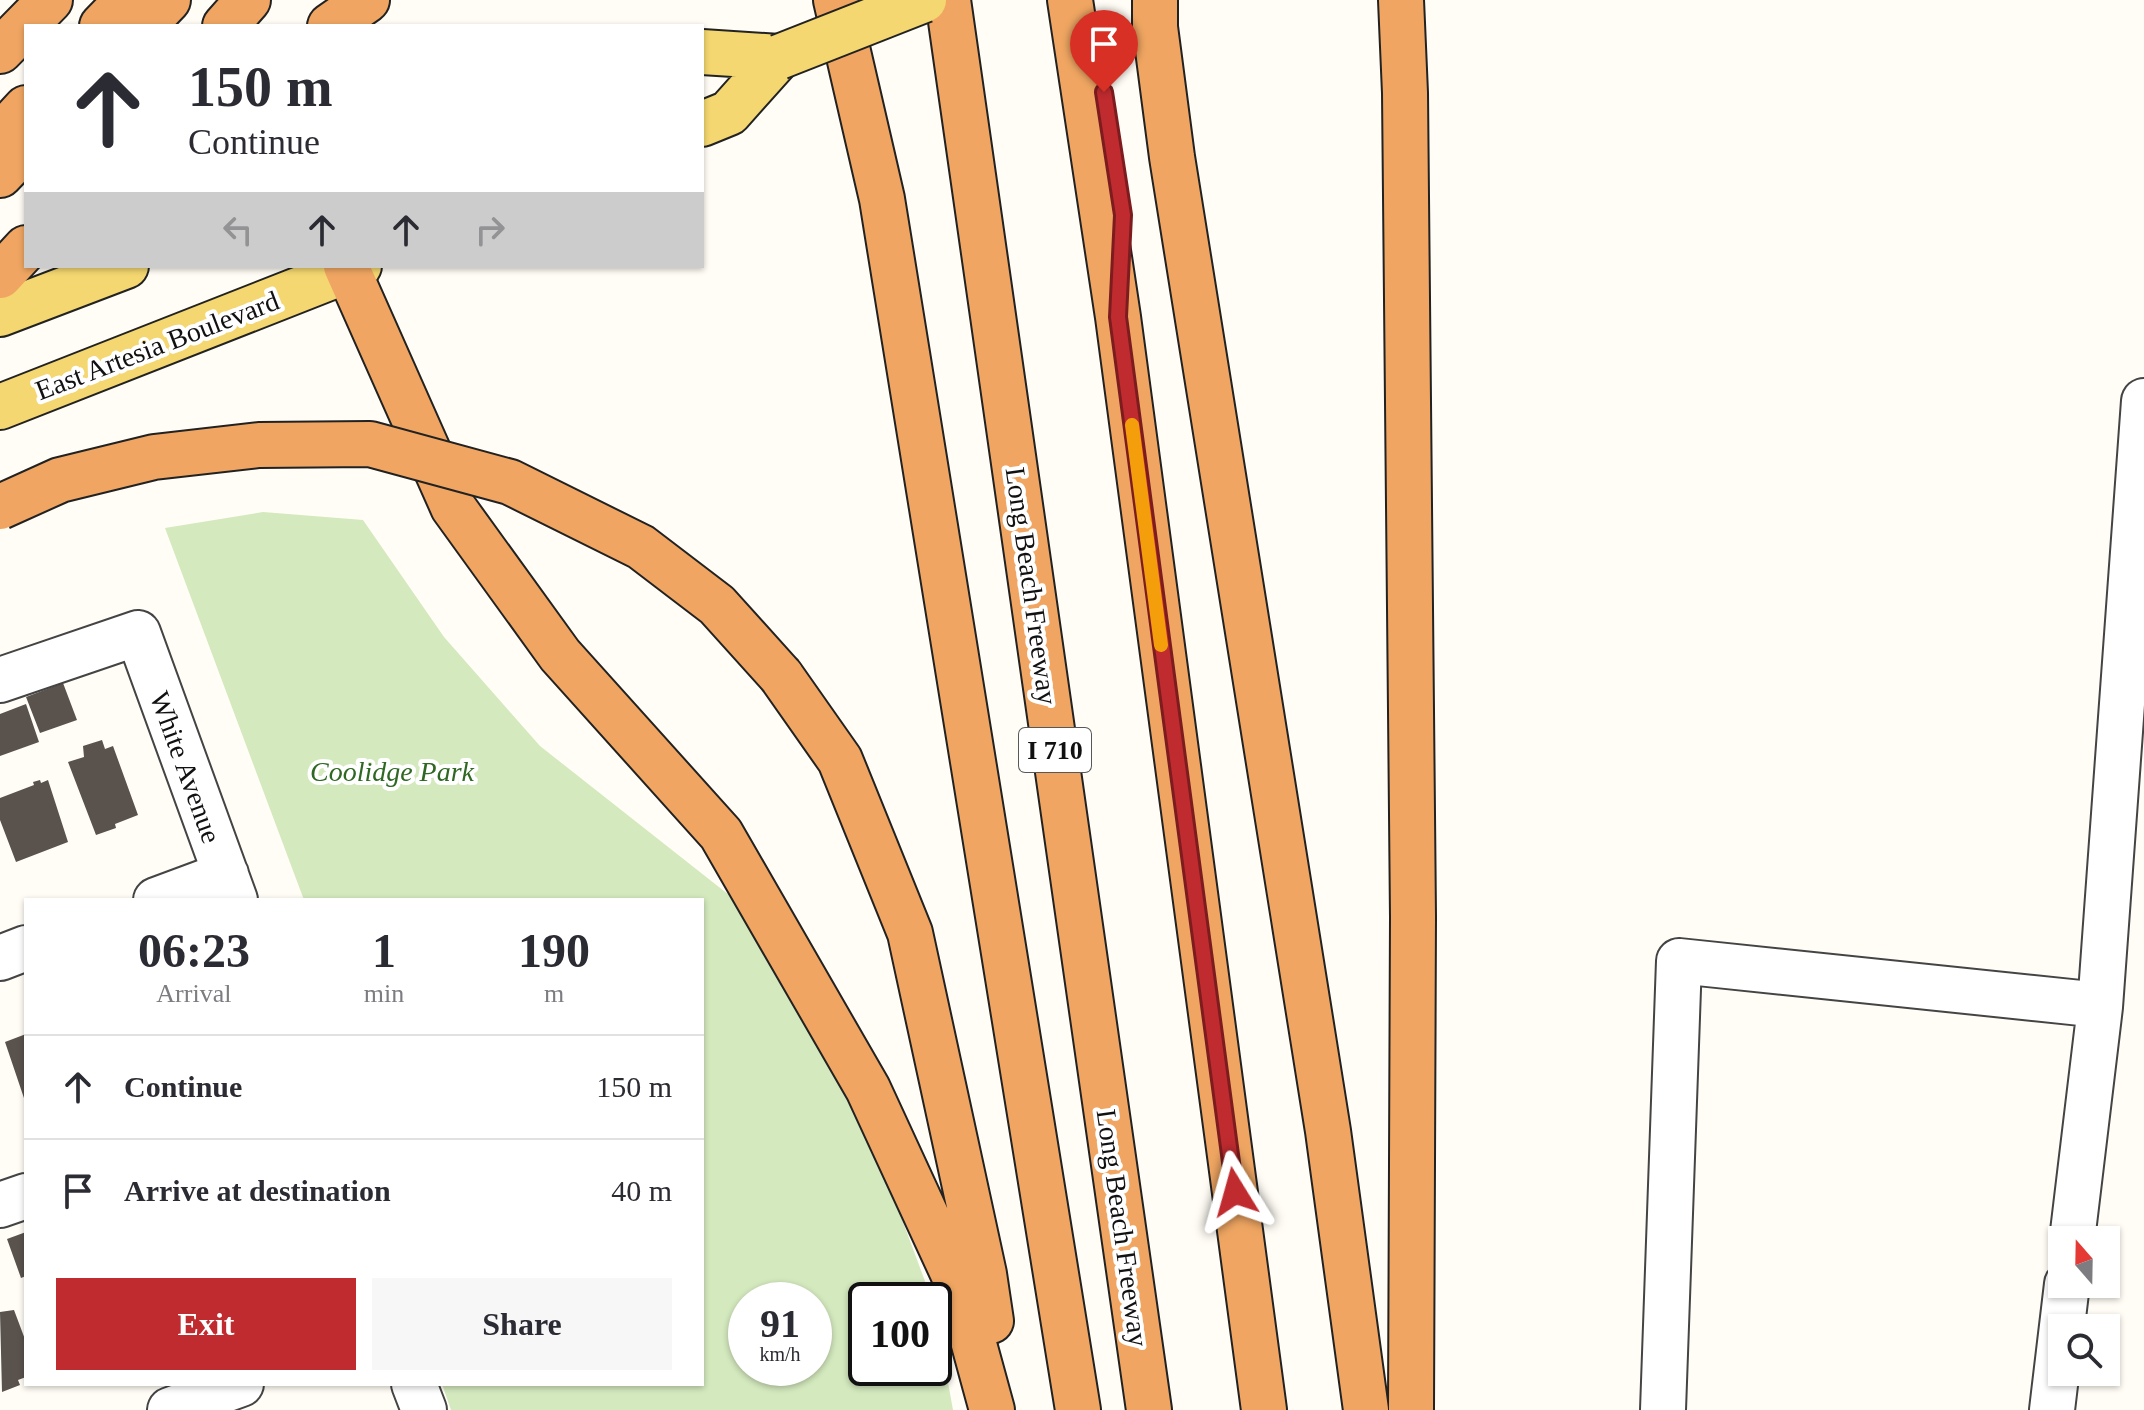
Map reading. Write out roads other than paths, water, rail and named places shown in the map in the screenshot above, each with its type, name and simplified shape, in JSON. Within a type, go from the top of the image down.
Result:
[{"type":"highway","points":[[26,24],[50,0]]},
{"type":"highway","points":[[104,24],[127,0]]},
{"type":"highway","points":[[145,24],[168,0]]},
{"type":"highway","points":[[227,24],[248,0]]},
{"type":"highway","points":[[333,24],[367,0]]},
{"type":"highway","points":[[836,0],[882,199],[1078,1410]]},
{"type":"highway","name":"Long Beach Freeway","points":[[948,0],[1149,1410]]},
{"type":"highway","points":[[1070,0],[1118,317],[1264,1410]]},
{"type":"highway","points":[[1091,0],[1123,215],[1118,317]]},
{"type":"highway","points":[[1155,0],[1155,27],[1172,157],[1326,1115],[1366,1410]]},
{"type":"highway","points":[[1401,0],[1405,93],[1412,885],[1411,1410]]},
{"type":"highway","points":[[0,51],[24,27]]},
{"type":"highway","points":[[0,136],[24,110]]},
{"type":"highway","points":[[0,175],[24,150]]},
{"type":"highway","points":[[0,276],[24,250]]},
{"type":"highway","points":[[351,268],[453,507],[560,655],[721,834],[868,1089],[957,1282],[992,1410]]},
{"type":"highway","points":[[0,507],[60,480],[154,457],[259,445],[370,444],[510,482],[641,547],[717,605],[781,676],[840,760],[910,933],[984,1274],[1003,1410]]},
{"type":"main road","points":[[704,52],[779,57],[924,0]]},
{"type":"main road","points":[[704,123],[729,113],[779,57]]},
{"type":"main road","points":[[0,314],[121,268]]},
{"type":"main road","name":"East Artesia Boulevard","points":[[0,407],[351,268]]},
{"type":"street","points":[[2074,1226],[2100,1005],[2144,401]]},
{"type":"street","name":"White Avenue","points":[[0,680],[138,633],[231,887]]},
{"type":"street","points":[[168,898],[231,887]]},
{"type":"street","points":[[0,958],[24,949]]},
{"type":"street","points":[[1663,1410],[1679,961],[2100,1005]]},
{"type":"street","points":[[0,1205],[24,1197]]},
{"type":"street","points":[[2052,1410],[2065,1298]]},
{"type":"street","points":[[170,1410],[236,1386]]},
{"type":"street","points":[[415,1386],[424,1410]]},
{"type":"park label","name":"Coolidge Park","points":[[392,771]]}]
